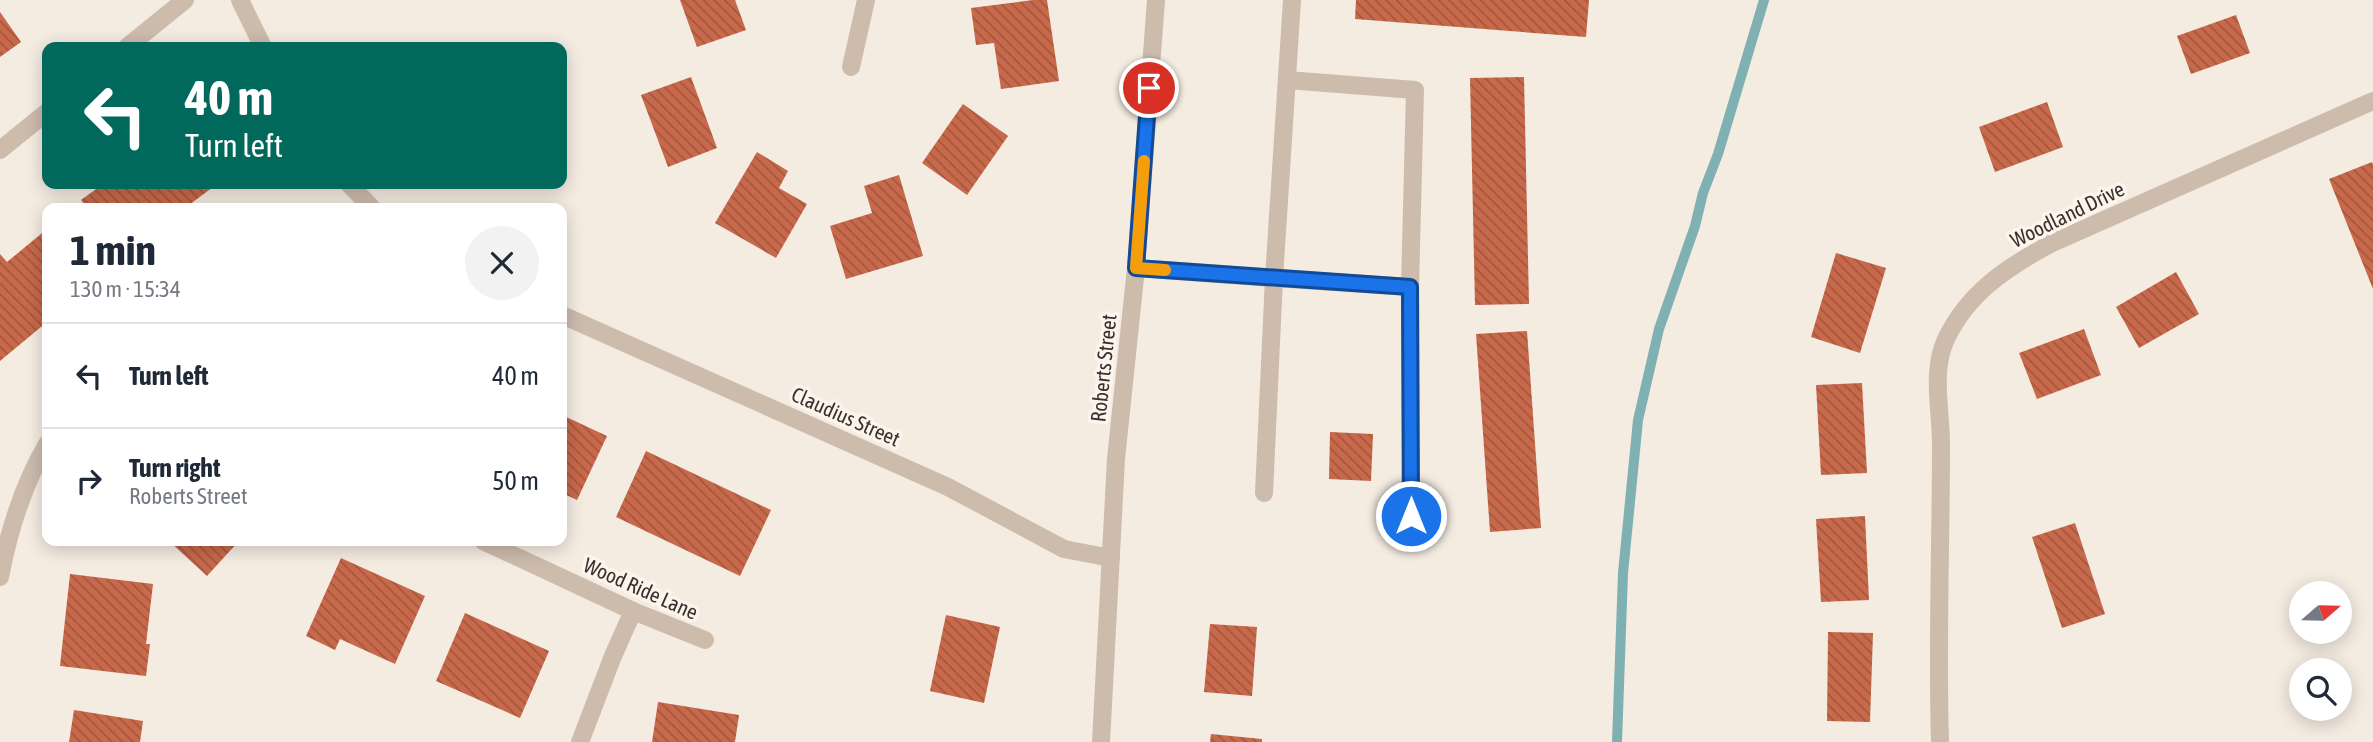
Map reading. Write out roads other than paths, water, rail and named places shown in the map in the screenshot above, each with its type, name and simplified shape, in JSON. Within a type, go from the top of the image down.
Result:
[{"type":"street","points":[[133,42],[186,0]]},
{"type":"street","points":[[240,0],[261,42]]},
{"type":"street","points":[[851,67],[866,0]]},
{"type":"street","name":"Roberts Street","points":[[1101,742],[1116,459],[1136,268],[1156,0]]},
{"type":"street","points":[[1264,493],[1292,0]]},
{"type":"street","points":[[1287,80],[1415,90],[1410,287],[1411,516]]},
{"type":"street","name":"Woodland Drive","points":[[1940,742],[1938,692],[1941,442],[1937,372],[1946,341],[1967,304],[1999,275],[2050,244],[2373,101]]},
{"type":"street","points":[[0,150],[42,116]]},
{"type":"street","points":[[354,189],[367,203]]},
{"type":"street","points":[[1136,268],[1410,287]]},
{"type":"street","name":"Claudius Street","points":[[567,317],[948,487],[1064,548],[1111,558]]},
{"type":"street","points":[[0,577],[15,515],[32,470],[42,453]]},
{"type":"street","name":"Wood Ride Lane","points":[[494,546],[634,611],[705,640]]},
{"type":"street","points":[[580,742],[613,656],[634,611]]},
{"type":"waterway","points":[[1617,742],[1623,573],[1638,420],[1659,329],[1718,154],[1764,0]]}]
